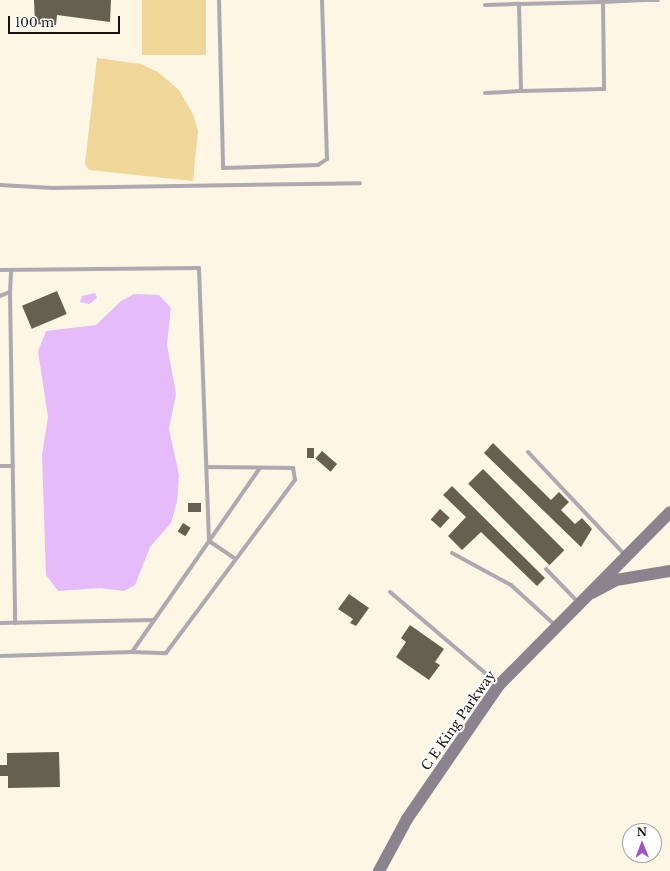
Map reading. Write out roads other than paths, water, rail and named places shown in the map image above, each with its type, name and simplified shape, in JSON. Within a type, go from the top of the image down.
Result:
[{"type":"main road","name":"C E King Parkway","points":[[379,871],[407,819],[499,685],[578,601],[670,512]]},
{"type":"main road","name":"C E King Parkway","points":[[578,601],[616,580],[670,571]]},
{"type":"lane","points":[[219,0],[223,168],[318,165],[326,160],[322,0]]},
{"type":"lane","points":[[485,5],[657,0]]},
{"type":"lane","points":[[485,93],[604,89],[603,1]]},
{"type":"lane","points":[[519,4],[521,91]]},
{"type":"lane","points":[[0,185],[53,188],[360,183]]},
{"type":"lane","points":[[0,270],[199,268],[209,541]]},
{"type":"lane","points":[[11,270],[10,292],[15,623]]},
{"type":"lane","points":[[0,296],[10,292]]},
{"type":"lane","points":[[528,452],[625,555]]},
{"type":"lane","points":[[0,466],[13,466]]},
{"type":"lane","points":[[0,656],[132,652],[166,653],[295,480],[293,468],[207,467]]},
{"type":"lane","points":[[132,652],[260,468]]},
{"type":"lane","points":[[209,541],[236,559]]},
{"type":"lane","points":[[452,554],[511,584],[555,625]]},
{"type":"lane","points":[[546,569],[578,601]]},
{"type":"lane","points":[[390,592],[499,685]]},
{"type":"lane","points":[[0,624],[154,620]]}]
